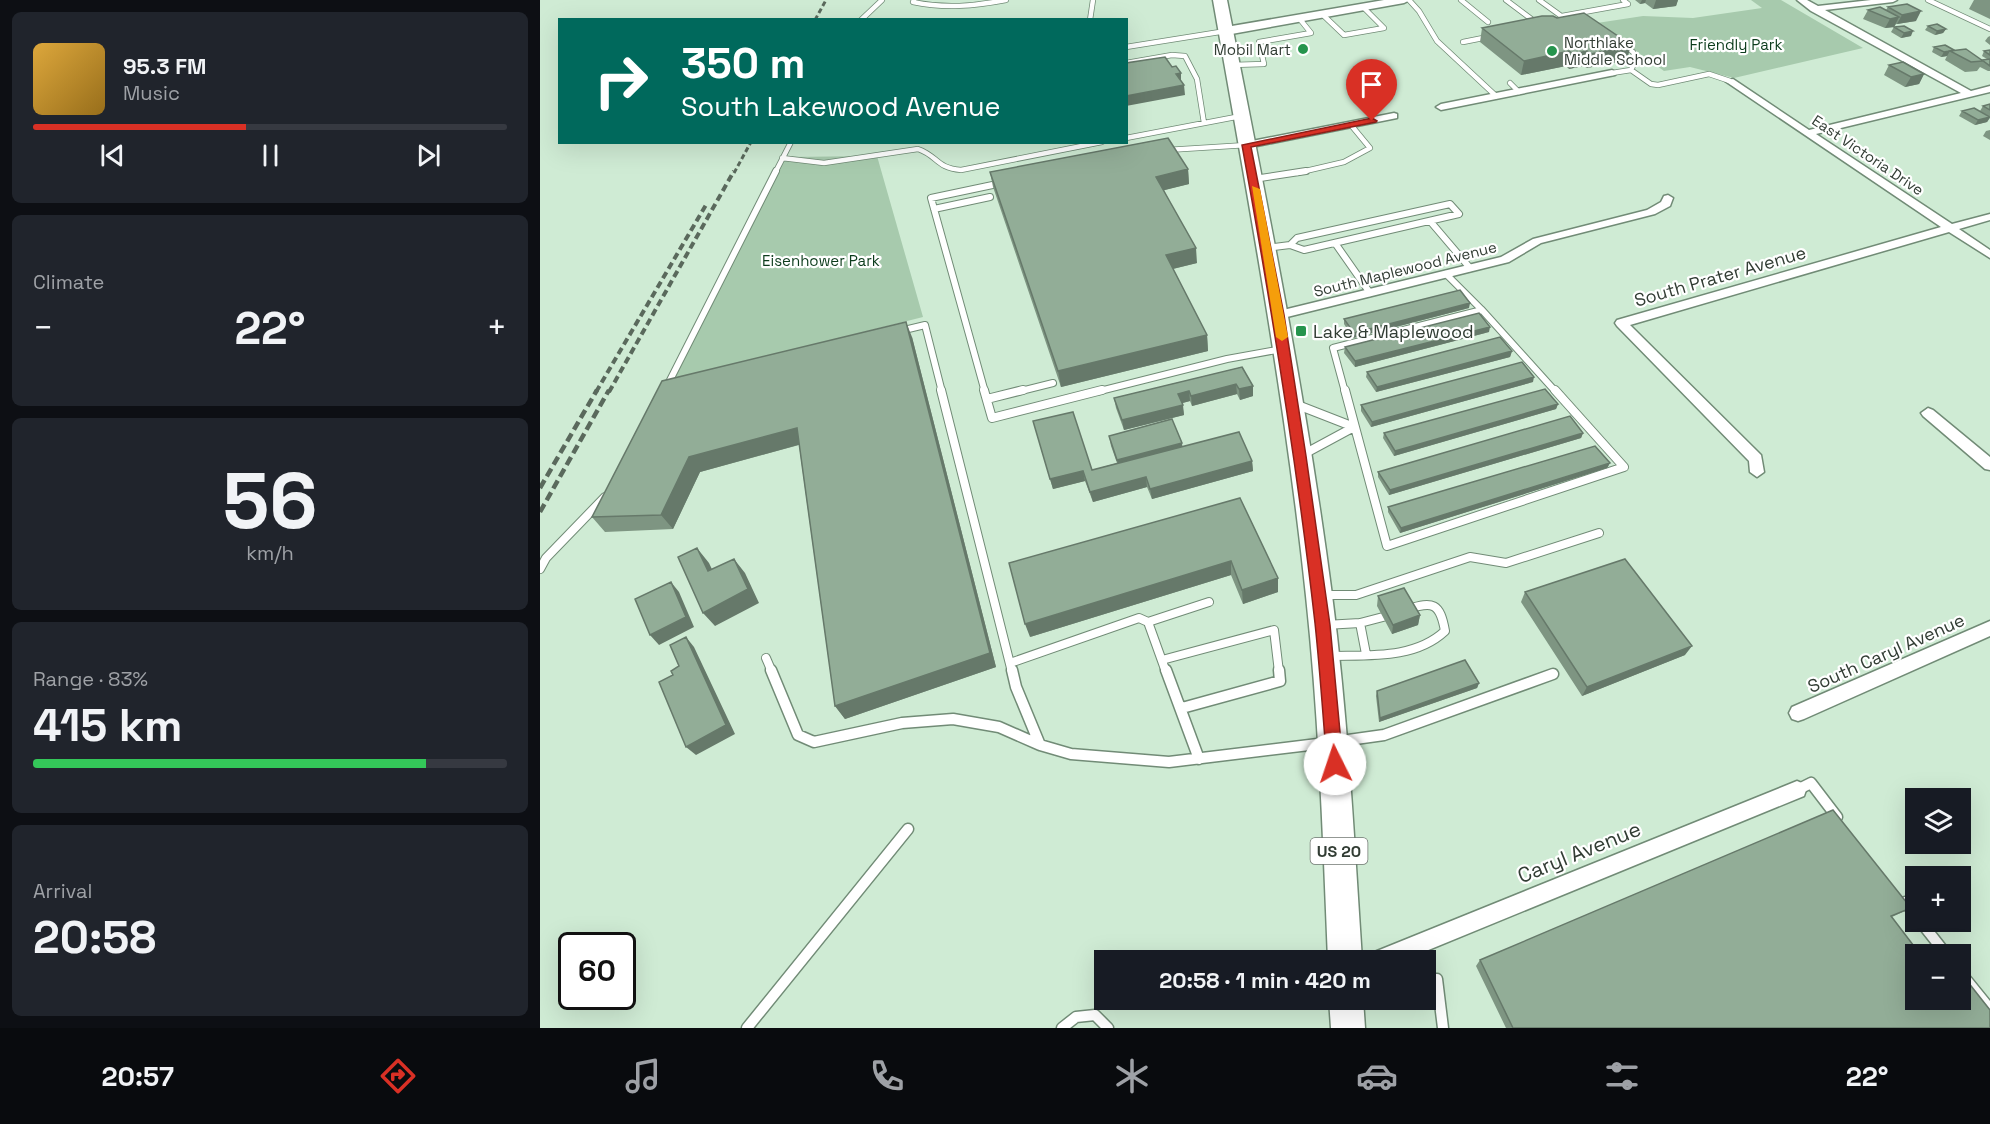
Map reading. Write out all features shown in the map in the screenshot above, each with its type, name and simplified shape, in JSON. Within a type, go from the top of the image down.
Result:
[{"type":"main road","name":"US 20","points":[[1220,0],[1279,315],[1323,625],[1334,742],[1344,950]]},
{"type":"main road","points":[[1226,31],[1404,0]]},
{"type":"main road","points":[[1347,1010],[1348,1028]]},
{"type":"street","points":[[1801,0],[1968,93]]},
{"type":"street","points":[[1814,9],[1893,0]]},
{"type":"street","points":[[1441,107],[1612,74]]},
{"type":"street","name":"East Victoria Drive","points":[[1730,81],[1990,255]]},
{"type":"street","points":[[1808,133],[1990,89]]},
{"type":"street","points":[[1246,145],[1394,116]]},
{"type":"street","name":"South Maplewood Avenue","points":[[1279,315],[1505,260],[1538,241],[1651,212],[1666,204],[1668,198]]},
{"type":"street","name":"South Prater Avenue","points":[[1757,472],[1756,459],[1621,323],[1990,217]]},
{"type":"street","points":[[1928,414],[1990,465]]},
{"type":"street","name":"South Caryl Avenue","points":[[1798,713],[1990,628]]},
{"type":"street","name":"Caryl Avenue","points":[[1404,950],[1797,790]]},
{"type":"lane","points":[[863,18],[882,0]]},
{"type":"lane","points":[[914,0],[913,2],[934,8],[970,7],[1006,0]]},
{"type":"lane","points":[[1090,18],[1093,0]]},
{"type":"lane","points":[[1409,0],[1419,11],[1437,41],[1496,96]]},
{"type":"lane","points":[[1461,0],[1488,22]]},
{"type":"lane","points":[[1506,0],[1542,27],[1533,28]]},
{"type":"lane","points":[[1539,0],[1569,22],[1560,24]]},
{"type":"lane","points":[[1562,16],[1628,4],[1623,0]]},
{"type":"lane","points":[[1928,0],[1990,29]]},
{"type":"lane","points":[[1322,14],[1344,35],[1384,28],[1364,7]]},
{"type":"lane","points":[[1577,14],[1586,20]]},
{"type":"lane","points":[[1232,65],[1264,64],[1259,42],[1311,33],[1299,18]]},
{"type":"lane","points":[[1128,47],[1226,31]]},
{"type":"lane","points":[[1463,42],[1494,36]]},
{"type":"lane","points":[[1614,39],[1633,52],[1636,60],[1631,70]]},
{"type":"lane","points":[[1128,63],[1172,55],[1185,56],[1193,64],[1196,73],[1203,123]]},
{"type":"lane","points":[[1612,74],[1631,70],[1651,84],[1709,74],[1730,81]]},
{"type":"lane","points":[[1510,83],[1519,92]]},
{"type":"lane","points":[[1128,138],[1241,116]]},
{"type":"lane","points":[[1254,179],[1346,162],[1361,154],[1370,148],[1351,125]]},
{"type":"lane","points":[[659,400],[790,144]]},
{"type":"lane","points":[[782,158],[824,163],[920,147],[930,153],[936,163],[946,169],[961,170],[1092,144]]},
{"type":"lane","points":[[1160,152],[1246,145]]},
{"type":"lane","points":[[1009,182],[931,198],[992,418],[1238,356],[1284,349]]},
{"type":"lane","points":[[934,209],[990,197]]},
{"type":"lane","points":[[1265,249],[1290,245],[1304,250],[1459,214],[1450,204],[1297,238],[1290,245]]},
{"type":"lane","points":[[1430,221],[1470,268]]},
{"type":"lane","points":[[1335,243],[1370,293]]},
{"type":"lane","points":[[1446,274],[1482,310],[1624,467],[1387,546],[1333,348],[1482,310]]},
{"type":"lane","points":[[892,333],[926,325],[1016,687],[1040,745]]},
{"type":"lane","points":[[987,399],[1053,383]]},
{"type":"lane","points":[[1292,403],[1354,427]]},
{"type":"lane","points":[[1300,456],[1354,427]]},
{"type":"lane","points":[[540,569],[546,558],[613,490]]},
{"type":"lane","points":[[1319,595],[1356,595],[1470,557],[1506,563],[1599,533]]},
{"type":"lane","points":[[1010,663],[1139,618],[1148,622],[1209,602]]},
{"type":"lane","points":[[1326,657],[1394,654],[1439,639],[1445,631],[1443,620],[1435,606],[1428,603],[1408,609]]},
{"type":"lane","points":[[1323,625],[1360,623],[1383,617]]},
{"type":"lane","points":[[1148,622],[1182,708],[1199,759]]},
{"type":"lane","points":[[1360,623],[1366,654]]},
{"type":"lane","points":[[1162,660],[1275,630],[1280,681],[1182,708]]},
{"type":"lane","points":[[766,658],[798,735],[814,742],[902,723],[952,719],[999,727],[1040,745],[1071,754],[1169,762],[1384,735],[1553,674]]},
{"type":"lane","points":[[1797,790],[1811,783],[1846,827]]},
{"type":"lane","points":[[747,1028],[908,829]]},
{"type":"lane","points":[[1902,898],[1905,902]]},
{"type":"lane","points":[[1929,932],[1938,944]]},
{"type":"lane","points":[[1437,979],[1443,1028]]},
{"type":"lane","points":[[1971,986],[1990,1009]]},
{"type":"lane","points":[[1062,1028],[1076,1017],[1095,1015],[1108,1028]]},
{"type":"green space","name":"Friendly Park","points":[[1751,0],[1781,0],[1863,48],[1734,78],[1690,67],[1664,71],[1597,23],[1643,16],[1693,18],[1762,8]]},
{"type":"green space","name":"Eisenhower Park","points":[[877,156],[923,317],[665,382],[785,157]]},
{"type":"building","points":[[1907,4],[1921,11],[1902,15],[1888,7]]},
{"type":"building","points":[[1880,7],[1899,17],[1890,19],[1868,10]]},
{"type":"building","points":[[1584,13],[1631,45],[1591,54],[1587,51],[1573,54],[1569,51],[1524,61],[1482,28],[1542,16],[1557,18]]},
{"type":"building","points":[[1937,24],[1946,29],[1937,31],[1928,26]]},
{"type":"building","points":[[1904,26],[1913,31],[1904,33],[1894,27]]},
{"type":"building","points":[[1945,45],[1954,50],[1944,52],[1934,47]]},
{"type":"building","points":[[1966,49],[1983,61],[1971,62],[1950,51]]},
{"type":"building","points":[[1165,57],[1172,67],[1176,66],[1181,73],[1176,74],[1184,85],[1128,96],[1128,63]]},
{"type":"building","points":[[1990,59],[1990,66],[1982,60]]},
{"type":"building","points":[[1903,62],[1924,74],[1911,77],[1889,65]]},
{"type":"building","points":[[1974,108],[1990,117],[1978,120],[1962,111]]},
{"type":"building","points":[[1168,138],[1188,169],[1156,177],[1196,248],[1166,255],[1207,335],[1058,371],[990,172]]},
{"type":"building","points":[[1460,290],[1470,303],[1354,333],[1344,319]]},
{"type":"building","points":[[1479,313],[1490,327],[1355,361],[1345,347]]},
{"type":"building","points":[[906,322],[990,653],[835,706],[797,428],[689,457],[661,515],[592,517],[662,381]]},
{"type":"building","points":[[1500,337],[1512,351],[1377,387],[1367,372]]},
{"type":"building","points":[[1522,362],[1534,377],[1372,422],[1361,405]]},
{"type":"building","points":[[1242,367],[1253,386],[1239,389],[1236,384],[1191,396],[1189,391],[1178,394],[1183,405],[1122,420],[1114,398]]},
{"type":"building","points":[[1545,389],[1558,404],[1395,451],[1384,433]]},
{"type":"building","points":[[1073,412],[1092,470],[1239,432],[1252,461],[1150,489],[1146,477],[1090,492],[1083,471],[1050,479],[1033,421]]},
{"type":"building","points":[[1570,416],[1583,433],[1390,490],[1378,472]]},
{"type":"building","points":[[1172,419],[1182,443],[1117,460],[1109,436]]},
{"type":"building","points":[[1595,446],[1610,463],[1401,528],[1388,507]]},
{"type":"building","points":[[1240,498],[1278,578],[1242,590],[1231,561],[1025,624],[1009,563]]},
{"type":"building","points":[[697,548],[708,571],[734,559],[748,589],[703,613],[678,557]]},
{"type":"building","points":[[1625,559],[1692,646],[1587,687],[1525,592]]},
{"type":"building","points":[[671,582],[686,617],[650,635],[635,599]]},
{"type":"building","points":[[1404,588],[1420,615],[1393,625],[1378,596]]},
{"type":"building","points":[[686,637],[726,725],[686,747],[659,682],[673,675],[671,671],[679,666],[670,645]]},
{"type":"building","points":[[1465,660],[1479,683],[1380,718],[1377,691]]},
{"type":"building","points":[[1833,810],[1905,900],[1905,910],[1891,916],[1912,944],[1905,944],[1905,1010],[1971,1010],[1971,986],[1990,1010],[1990,1028],[1513,1028],[1480,960]]},
{"type":"railway","points":[[816,18],[826,0]]},
{"type":"railway","points":[[734,173],[750,144]]},
{"type":"railway","points":[[609,392],[734,171]]},
{"type":"railway","points":[[596,392],[706,205]]},
{"type":"railway","points":[[540,488],[597,390]]},
{"type":"railway","points":[[540,512],[609,390]]},
{"type":"slow traffic","points":[[1256,189],[1282,337]]},
{"type":"place","name":"Mobil Mart","points":[[1303,49]]},
{"type":"place","name":"Northlake Middle School","points":[[1552,51]]},
{"type":"place","name":"Lake & Maplewood","points":[[1301,331]]},
{"type":"route","points":[[1335,764],[1323,625],[1300,456],[1279,315],[1246,145],[1372,121]]}]
